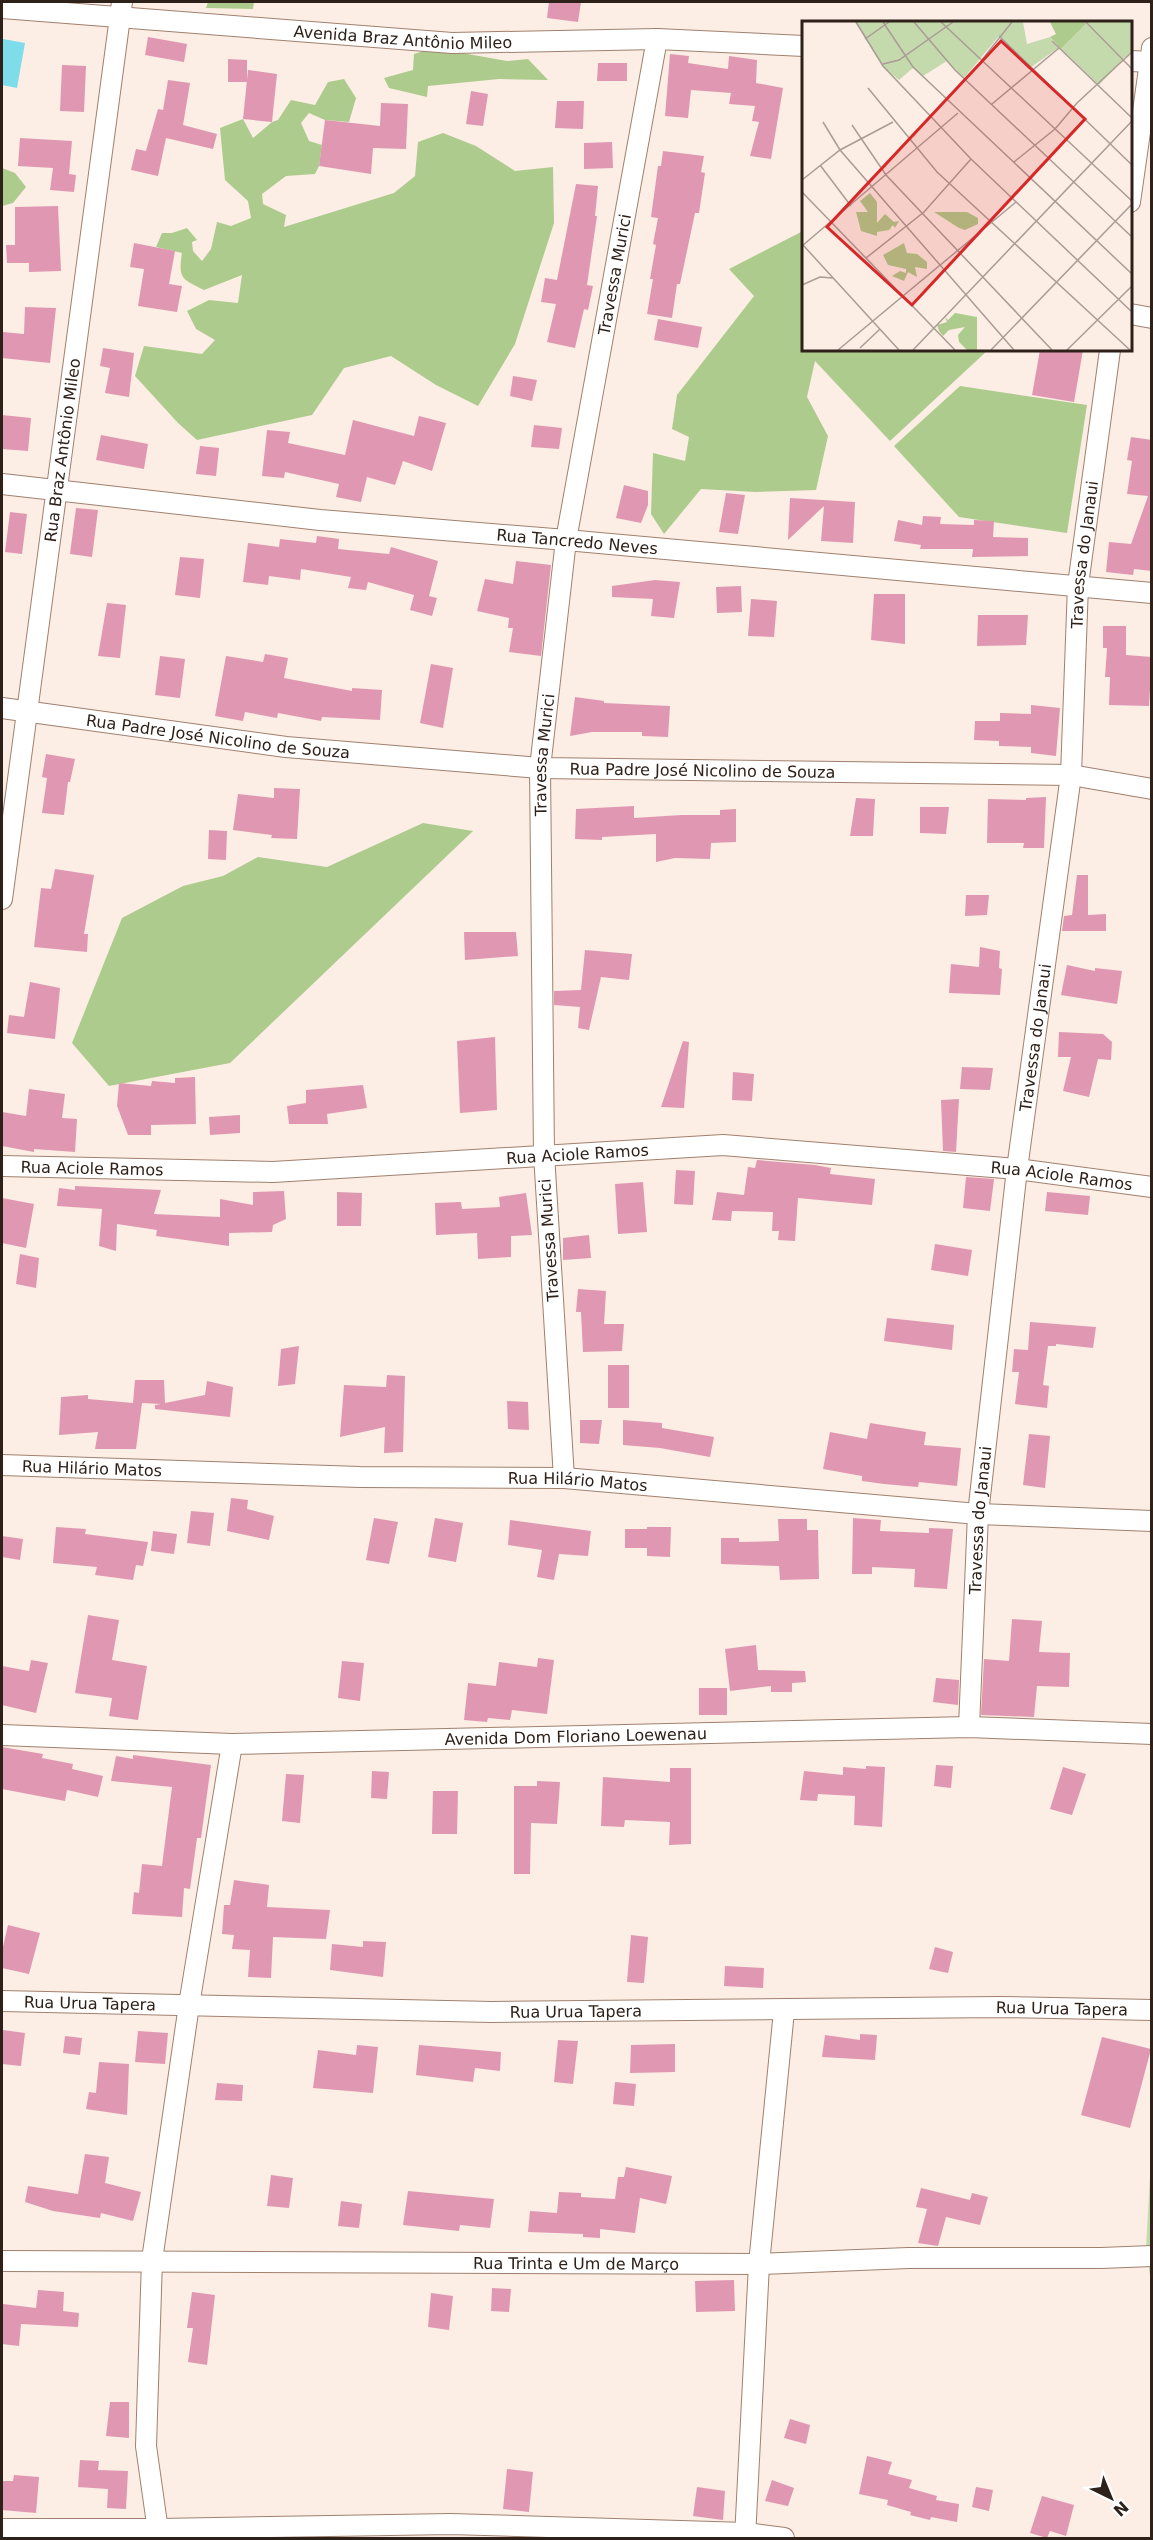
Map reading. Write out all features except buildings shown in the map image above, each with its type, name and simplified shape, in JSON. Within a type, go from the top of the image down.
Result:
[{"type":"street","name":"Avenida Braz Antônio Mileo","points":[[2,8],[120,10],[452,43],[657,39],[802,46]]},
{"type":"street","name":"Rua Braz Antônio Mileo","points":[[2,899],[120,10]]},
{"type":"street","name":"Travessa Murici","points":[[564,1478],[544,1154],[540,768],[566,540],[657,39]]},
{"type":"street","points":[[1132,192],[1146,58]]},
{"type":"street","points":[[1132,314],[1152,318]]},
{"type":"street","name":"Travessa do Janaui","points":[[969,1727],[978,1514],[1017,1169],[1071,775],[1078,585],[1110,351]]},
{"type":"street","name":"Rua Tancredo Neves","points":[[2,484],[320,520],[1152,593]]},
{"type":"street","name":"Rua Padre José Nicolino de Souza","points":[[2,708],[286,747],[540,768],[1071,775],[1152,789]]},
{"type":"street","name":"Rua Aciole Ramos","points":[[2,1166],[273,1172],[723,1145],[1017,1169],[1152,1187]]},
{"type":"street","name":"Rua Hilário Matos","points":[[2,1465],[360,1478],[564,1478],[978,1514],[1152,1521]]},
{"type":"street","name":"Avenida Dom Floriano Loewenau","points":[[2,1735],[232,1744],[969,1727],[1152,1734]]},
{"type":"street","points":[[159,2534],[146,2446],[153,2260],[189,2005],[232,1744]]},
{"type":"street","name":"Rua Urua Tapera","points":[[2,2001],[492,2012],[784,2011],[1000,2007],[1152,2010]]},
{"type":"street","points":[[745,2536],[759,2264],[784,2011]]},
{"type":"street","name":"Rua Trinta e Um de Março","points":[[2,2261],[759,2264],[908,2258],[1151,2258]]},
{"type":"street","points":[[2,2529],[159,2534],[451,2524],[784,2538]]},
{"type":"green space","points":[[208,2],[254,2],[253,9],[206,8]]},
{"type":"green space","points":[[434,48],[507,61],[528,59],[548,80],[499,79],[428,86],[427,97],[389,88],[384,78],[413,70],[414,54]]},
{"type":"green space","points":[[344,79],[356,98],[349,122],[325,120],[309,113],[301,123],[309,141],[322,145],[319,166],[315,174],[286,176],[262,194],[263,204],[286,215],[284,227],[394,193],[415,176],[418,142],[443,133],[476,146],[515,171],[553,167],[554,223],[515,344],[478,406],[436,385],[391,356],[344,368],[312,415],[197,440],[178,423],[135,376],[144,346],[202,354],[215,340],[196,329],[187,311],[209,300],[238,303],[242,275],[204,290],[183,277],[181,273],[182,253],[156,247],[162,233],[172,233],[187,228],[197,240],[192,242],[193,251],[202,261],[211,249],[217,222],[231,226],[251,218],[248,201],[225,180],[220,128],[243,119],[253,138],[272,122],[278,120],[291,100],[315,105],[328,82]]},
{"type":"green space","points":[[2,168],[15,173],[26,187],[13,203],[2,206]]},
{"type":"green space","points":[[802,232],[802,351],[987,351],[890,441],[815,361],[807,397],[828,436],[816,490],[756,492],[701,489],[664,534],[651,514],[653,453],[685,461],[689,437],[672,429],[677,395],[754,296],[729,269]]},
{"type":"green space","points":[[960,386],[1087,405],[1067,533],[959,517],[894,446]]},
{"type":"green space","points":[[423,823],[473,831],[230,1063],[109,1086],[72,1043],[122,918],[183,886],[223,876],[258,857],[327,867]]},
{"type":"green space","points":[[1151,2159],[1151,2282],[1146,2249]]},
{"type":"water","points":[[3,39],[25,43],[17,88],[2,85]]}]
